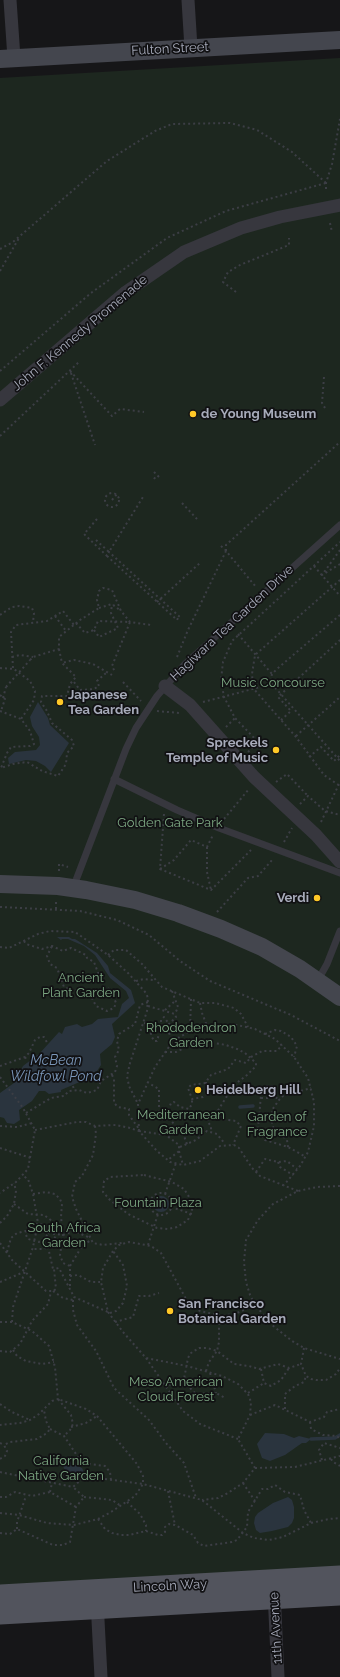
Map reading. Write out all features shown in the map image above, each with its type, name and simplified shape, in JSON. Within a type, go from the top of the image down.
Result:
[{"type":"main road","name":"Lincoln Way","points":[[0,1614],[97,1599],[274,1589],[340,1576]]},
{"type":"main road","name":"Lincoln Way","points":[[274,1589],[340,1595]]},
{"type":"main road","name":"Lincoln Way","points":[[0,1595],[97,1599]]},
{"type":"street","points":[[7,59],[10,0]]},
{"type":"street","points":[[188,0],[191,48]]},
{"type":"street","name":"Fulton Street","points":[[7,59],[340,40]]},
{"type":"street","name":"John F. Kennedy Promenade","points":[[0,400],[126,292],[184,252],[241,228],[280,217],[340,205]]},
{"type":"street","points":[[165,686],[190,705],[266,790],[294,814],[340,862]]},
{"type":"street","points":[[0,884],[73,888],[135,900],[206,923],[262,947],[318,981],[340,997]]},
{"type":"street","name":"11th Avenue","points":[[274,1589],[278,1677]]},
{"type":"street","points":[[97,1599],[101,1677]]},
{"type":"lane","name":"Hagiwara Tea Garden Drive","points":[[73,888],[114,779],[136,728],[165,686],[189,660],[340,525]]},
{"type":"lane","points":[[114,779],[177,810],[340,873]]},
{"type":"lane","points":[[318,981],[340,933]]},
{"type":"path","points":[[326,189],[340,119]]},
{"type":"path","points":[[0,249],[13,242],[107,160],[155,132],[172,124],[230,123],[257,130],[292,152],[326,183]]},
{"type":"path","points":[[330,223],[332,232]]},
{"type":"path","points":[[0,271],[21,235]]},
{"type":"path","points":[[236,292],[224,282],[228,272],[240,264],[289,245],[289,238]]},
{"type":"path","points":[[0,436],[79,362]]},
{"type":"path","points":[[70,371],[112,416],[120,409],[144,412]]},
{"type":"path","points":[[70,371],[95,445]]},
{"type":"path","points":[[324,377],[322,403],[326,408]]},
{"type":"path","points":[[175,662],[188,630],[226,551],[226,545],[340,442]]},
{"type":"path","points":[[154,472],[160,478]]},
{"type":"path","points":[[154,479],[157,476]]},
{"type":"path","points":[[113,493],[117,494],[119,499],[117,506],[111,508],[107,507],[105,502],[107,495],[113,493]]},
{"type":"path","points":[[112,500],[117,494]]},
{"type":"path","points":[[107,556],[143,498]]},
{"type":"path","points":[[182,503],[197,519]]},
{"type":"path","points":[[84,534],[97,519]]},
{"type":"path","points":[[81,532],[176,620],[180,617],[96,540]]},
{"type":"path","points":[[240,760],[258,742],[235,718],[224,697],[221,680],[223,662],[232,641],[340,542]]},
{"type":"path","points":[[221,546],[262,594]]},
{"type":"path","points":[[322,575],[340,550]]},
{"type":"path","points":[[157,602],[201,562]]},
{"type":"path","points":[[322,575],[340,564]]},
{"type":"path","points":[[314,566],[340,596]]},
{"type":"path","points":[[339,785],[324,776],[296,737],[253,688],[252,674],[255,655],[340,580]]},
{"type":"path","points":[[99,608],[97,600],[99,591],[108,588],[116,595],[121,612]]},
{"type":"path","points":[[1,769],[12,764],[27,762],[47,773],[58,776],[66,764],[67,754],[74,746],[72,740],[52,722],[41,702],[42,696],[67,696],[70,684],[74,682],[76,677],[62,663],[59,649],[59,637],[76,623],[99,608],[112,604]]},
{"type":"path","points":[[112,604],[130,622]]},
{"type":"path","points":[[94,630],[99,637],[118,628],[111,613],[112,604]]},
{"type":"path","points":[[0,615],[12,607],[19,606],[32,608],[34,613],[33,622]]},
{"type":"path","points":[[14,669],[11,632],[16,625],[47,621],[63,611],[74,625]]},
{"type":"path","points":[[272,674],[340,615]]},
{"type":"path","points":[[54,616],[66,631]]},
{"type":"path","points":[[76,623],[85,633],[94,630],[98,621],[130,622],[151,625]]},
{"type":"path","points":[[115,672],[112,666],[130,622]]},
{"type":"path","points":[[238,634],[272,674],[272,684],[340,761]]},
{"type":"path","points":[[281,720],[291,711],[278,697],[340,640]]},
{"type":"path","points":[[12,656],[20,655],[33,657],[59,649]]},
{"type":"path","points":[[1,769],[11,747],[30,746],[34,744],[30,732],[21,719],[0,711],[5,699],[3,698],[6,687],[33,657]]},
{"type":"path","points":[[62,663],[74,660],[93,664],[112,675]]},
{"type":"path","points":[[0,668],[14,669],[30,681],[35,691],[34,700],[21,719]]},
{"type":"path","points":[[74,682],[80,690],[94,689],[99,686],[97,681],[106,672]]},
{"type":"path","points":[[123,682],[141,701]]},
{"type":"path","points":[[190,705],[272,684]]},
{"type":"path","points":[[0,695],[3,698]]},
{"type":"path","points":[[296,737],[340,698]]},
{"type":"path","points":[[309,757],[321,747],[334,761],[340,755]]},
{"type":"path","points":[[266,790],[287,774],[325,811],[340,815]]},
{"type":"path","points":[[223,820],[252,785],[254,777]]},
{"type":"path","points":[[325,811],[340,782]]},
{"type":"path","points":[[206,923],[248,878],[258,876],[280,850],[294,814],[308,796]]},
{"type":"path","points":[[160,869],[164,814],[177,810]]},
{"type":"path","points":[[211,890],[208,872],[208,847],[214,833]]},
{"type":"path","points":[[160,869],[174,860],[190,840],[208,847]]},
{"type":"path","points":[[211,890],[252,847]]},
{"type":"path","points":[[60,871],[59,864],[68,867]]},
{"type":"path","points":[[160,869],[211,890]]},
{"type":"path","points":[[56,899],[56,909]]},
{"type":"path","points":[[0,907],[80,911],[117,920],[149,935],[180,961],[210,981],[291,1015],[340,1041]]},
{"type":"path","points":[[0,947],[9,948],[44,932],[66,931],[80,934],[108,955],[136,981],[146,993],[148,1006],[127,1076],[129,1086],[138,1104],[139,1130]]},
{"type":"path","points":[[24,941],[26,944],[42,949],[52,946],[63,951],[71,948],[86,955],[87,958],[94,962],[103,986],[111,990],[116,1003],[114,1008],[107,1011],[96,1006],[90,994],[79,989],[73,991],[64,987],[57,968],[50,964],[47,956],[52,946]]},
{"type":"path","points":[[108,955],[114,950],[120,949],[130,952],[162,988],[200,1003],[215,1003],[234,1008],[241,1014],[248,1027]]},
{"type":"path","points":[[136,981],[144,979],[154,980]]},
{"type":"path","points":[[169,1024],[176,1017],[175,1014],[178,1007],[172,991]]},
{"type":"path","points":[[190,1031],[191,999]]},
{"type":"path","points":[[165,1010],[175,1001]]},
{"type":"path","points":[[26,1113],[51,1098],[64,1096],[74,1090],[87,1093],[97,1090],[101,1081],[112,1075],[117,1066],[115,1057],[119,1050],[117,1041],[119,1034],[135,1024],[140,1005],[148,1002]]},
{"type":"path","points":[[200,1003],[207,1026]]},
{"type":"path","points":[[148,1006],[175,1014]]},
{"type":"path","points":[[161,1022],[162,1018],[164,1017],[169,1024],[169,1033],[173,1041]]},
{"type":"path","points":[[144,1023],[152,1025],[151,1035],[154,1041],[157,1041],[159,1034],[162,1031],[169,1033]]},
{"type":"path","points":[[138,1104],[147,1082],[165,1052],[173,1041],[190,1031],[207,1026],[237,1025],[248,1027],[265,1034],[282,1045],[294,1057],[308,1078],[315,1114],[311,1139],[306,1157],[298,1170],[284,1185]]},
{"type":"path","points":[[265,1034],[275,1030],[282,1031],[291,1037],[297,1046],[294,1057]]},
{"type":"path","points":[[0,1066],[25,1057],[29,1053],[35,1040],[40,1037],[44,1037],[48,1044]]},
{"type":"path","points":[[165,1052],[176,1052],[197,1042],[205,1044],[209,1042],[226,1045],[251,1057],[256,1063],[256,1066],[233,1087],[217,1112],[207,1121],[211,1126],[211,1131]]},
{"type":"path","points":[[204,1083],[211,1075],[228,1070],[234,1060],[246,1063],[251,1057],[262,1051],[277,1051],[282,1045]]},
{"type":"path","points":[[25,1057],[27,1061]]},
{"type":"path","points":[[112,1075],[114,1079],[114,1103],[118,1107],[129,1109],[129,1115],[136,1123],[144,1138],[168,1160],[183,1165],[200,1161],[216,1148],[225,1144],[232,1145],[240,1148],[256,1172],[265,1178],[298,1191]]},
{"type":"path","points":[[0,1077],[23,1108],[35,1130],[31,1158],[23,1176],[0,1193]]},
{"type":"path","points":[[147,1082],[159,1089],[159,1116],[164,1120],[169,1118]]},
{"type":"path","points":[[187,1144],[184,1136],[169,1118],[168,1111],[171,1103],[174,1102],[185,1109],[189,1109],[192,1104],[192,1099],[188,1088],[191,1085],[209,1083],[207,1094]]},
{"type":"path","points":[[261,1098],[267,1098],[272,1094],[273,1088],[271,1085],[268,1085],[262,1091],[261,1098],[258,1129],[265,1140],[288,1147],[306,1157]]},
{"type":"path","points":[[73,1086],[74,1090]]},
{"type":"path","points":[[192,1099],[233,1087]]},
{"type":"path","points":[[288,1147],[287,1140],[274,1129],[271,1116],[272,1110],[279,1100],[290,1094],[311,1088]]},
{"type":"path","points":[[272,1094],[279,1100]]},
{"type":"path","points":[[217,1112],[222,1119],[236,1121],[241,1126],[232,1145]]},
{"type":"path","points":[[260,1116],[271,1116]]},
{"type":"path","points":[[35,1130],[78,1122],[86,1122],[95,1126],[116,1125],[166,1136],[180,1147]]},
{"type":"path","points":[[0,1126],[18,1127],[32,1123]]},
{"type":"path","points":[[95,1126],[96,1134],[93,1155],[82,1176],[75,1182],[72,1196],[89,1237],[93,1243],[103,1245],[140,1243],[148,1245],[161,1253],[192,1306],[206,1314],[218,1316],[233,1314],[255,1305]]},
{"type":"path","points":[[180,1147],[196,1140],[204,1133],[211,1131],[217,1134],[225,1144]]},
{"type":"path","points":[[180,1147],[179,1151],[183,1165]]},
{"type":"path","points":[[0,1148],[31,1158]]},
{"type":"path","points":[[168,1160],[179,1151]]},
{"type":"path","points":[[256,1172],[263,1159],[278,1162],[287,1161],[298,1170]]},
{"type":"path","points":[[278,1162],[280,1167],[293,1175]]},
{"type":"path","points":[[165,1194],[176,1163]]},
{"type":"path","points":[[120,1175],[144,1175],[169,1181],[178,1184],[188,1195],[193,1207],[192,1214],[188,1220],[178,1227],[168,1229],[154,1227],[140,1222],[110,1200],[103,1192],[102,1184],[110,1177],[120,1175]]},
{"type":"path","points":[[12,1322],[13,1307],[35,1241],[38,1223],[33,1194],[28,1179],[23,1176]]},
{"type":"path","points":[[0,1223],[7,1216],[14,1204],[16,1191],[14,1184]]},
{"type":"path","points":[[340,1186],[317,1187],[298,1191],[282,1198],[264,1211],[246,1240],[244,1272],[250,1295],[255,1305],[281,1333],[304,1348],[340,1359]]},
{"type":"path","points":[[33,1194],[46,1192],[54,1194],[60,1199],[63,1234],[60,1255],[63,1263],[70,1266]]},
{"type":"path","points":[[156,1194],[165,1194],[171,1200],[171,1207],[164,1214],[158,1214],[153,1210],[151,1202],[156,1194]]},
{"type":"path","points":[[14,1204],[19,1206],[28,1214],[44,1215],[52,1221],[56,1235],[48,1247],[39,1250],[32,1249]]},
{"type":"path","points":[[171,1207],[192,1214]]},
{"type":"path","points":[[148,1245],[158,1214]]},
{"type":"path","points":[[38,1223],[46,1226],[48,1234],[43,1240],[35,1241],[28,1239],[26,1231],[28,1226],[31,1224],[38,1223]]},
{"type":"path","points":[[7,1252],[11,1238],[18,1233],[26,1231]]},
{"type":"path","points":[[48,1234],[56,1235],[74,1231],[89,1237]]},
{"type":"path","points":[[70,1287],[70,1266],[82,1246],[91,1240]]},
{"type":"path","points":[[0,1243],[25,1272],[46,1291],[52,1291],[63,1298],[72,1300]]},
{"type":"path","points":[[124,1243],[113,1250],[103,1268],[101,1282],[109,1313],[146,1358],[183,1411],[200,1424],[238,1439],[255,1468]]},
{"type":"path","points":[[0,1351],[10,1352],[20,1344],[35,1317],[48,1304],[52,1291],[56,1289],[54,1269],[49,1258],[48,1247]]},
{"type":"path","points":[[54,1269],[60,1268],[74,1297],[109,1313],[116,1311],[123,1303],[127,1286],[123,1266],[113,1250]]},
{"type":"path","points":[[0,1282],[25,1272]]},
{"type":"path","points":[[70,1276],[78,1275],[91,1282],[101,1282]]},
{"type":"path","points":[[115,1322],[133,1317],[139,1296],[145,1294],[149,1296],[158,1293]]},
{"type":"path","points":[[74,1297],[72,1300],[72,1310],[78,1325],[96,1351],[114,1388],[149,1420],[166,1443],[184,1463],[196,1498]]},
{"type":"path","points":[[206,1371],[209,1362],[217,1351],[219,1342],[218,1316]]},
{"type":"path","points":[[0,1322],[12,1322],[29,1329],[49,1346],[54,1362],[58,1398],[71,1415],[71,1427]]},
{"type":"path","points":[[164,1385],[182,1384],[188,1358],[191,1353],[199,1348],[208,1348],[217,1351],[234,1364],[249,1366],[261,1370],[278,1364],[289,1368]]},
{"type":"path","points":[[285,1409],[285,1394],[295,1386],[304,1382],[306,1376],[301,1364],[304,1348]]},
{"type":"path","points":[[13,1350],[17,1356],[26,1361],[42,1364],[54,1362]]},
{"type":"path","points":[[146,1358],[206,1371],[238,1384],[248,1394],[251,1402],[250,1415],[238,1439]]},
{"type":"path","points":[[264,1383],[271,1386],[277,1383],[289,1368],[301,1364]]},
{"type":"path","points":[[306,1376],[316,1380],[326,1380],[336,1374],[340,1368]]},
{"type":"path","points":[[261,1370],[264,1383]]},
{"type":"path","points":[[210,1373],[216,1393]]},
{"type":"path","points":[[183,1381],[196,1394],[216,1393],[225,1398]]},
{"type":"path","points":[[248,1394],[264,1383]]},
{"type":"path","points":[[0,1425],[20,1424],[30,1420],[44,1410],[52,1401],[58,1398],[86,1409],[97,1416],[137,1464],[143,1476],[143,1484],[136,1496],[98,1519],[74,1525],[48,1523],[19,1515],[0,1513]]},
{"type":"path","points":[[0,1404],[12,1412],[30,1420]]},
{"type":"path","points":[[250,1415],[275,1405],[310,1422],[324,1417],[327,1412],[340,1409]]},
{"type":"path","points":[[44,1410],[46,1421],[50,1429],[64,1436],[78,1461],[90,1465],[105,1466],[110,1472],[111,1480]]},
{"type":"path","points":[[64,1436],[71,1427],[86,1423],[97,1416]]},
{"type":"path","points":[[310,1422],[311,1429],[322,1435],[337,1436],[340,1438]]},
{"type":"path","points":[[4,1445],[15,1440],[37,1439],[50,1429]]},
{"type":"path","points":[[0,1443],[4,1445],[6,1453],[0,1459]]},
{"type":"path","points":[[322,1460],[319,1450],[324,1443],[340,1448]]},
{"type":"path","points":[[202,1500],[218,1498],[228,1493],[243,1483],[255,1468],[295,1467],[340,1456]]},
{"type":"path","points":[[331,1459],[340,1466]]},
{"type":"path","points":[[0,1472],[52,1484],[73,1487],[84,1496],[112,1500],[121,1506]]},
{"type":"path","points":[[73,1487],[82,1479],[90,1477],[143,1484],[196,1498],[202,1500],[243,1533],[254,1538],[269,1540],[283,1537],[311,1523],[340,1518]]},
{"type":"path","points":[[243,1483],[255,1501]]},
{"type":"path","points":[[50,1492],[52,1484]]},
{"type":"path","points":[[98,1519],[105,1529],[112,1533],[129,1535],[146,1531],[162,1535],[165,1532],[165,1527],[169,1524],[175,1525],[193,1535],[198,1543],[204,1546],[232,1542],[237,1540],[247,1527],[248,1512],[262,1489],[268,1489],[275,1485],[285,1492],[300,1495],[304,1510],[311,1523]]},
{"type":"path","points":[[168,1491],[175,1525]]},
{"type":"path","points":[[0,1497],[15,1492],[26,1496],[32,1496],[50,1492],[76,1507]]},
{"type":"path","points":[[0,1534],[10,1534],[17,1529],[19,1515],[26,1496]]},
{"type":"path","points":[[17,1529],[53,1545],[63,1545],[70,1542],[76,1507],[84,1496]]},
{"type":"path","points":[[127,1502],[143,1518],[146,1531]]},
{"type":"green space","name":"Golden Gate Park","points":[[340,58],[340,1568],[0,1587],[0,78]]},
{"type":"water","points":[[38,702],[48,718],[50,725],[69,743],[51,772],[45,766],[36,761],[26,760],[9,764],[8,758],[15,752],[36,750],[40,745],[39,737],[32,726],[30,717]]},
{"type":"water","name":"McBean Wildfowl Pond","points":[[57,937],[69,937],[75,939],[97,953],[108,966],[110,973],[131,990],[135,1003],[112,1024],[115,1037],[112,1044],[100,1054],[101,1065],[97,1071],[87,1075],[87,1080],[85,1082],[82,1081],[61,1090],[61,1092],[49,1094],[45,1091],[39,1091],[32,1101],[19,1110],[20,1120],[14,1124],[7,1123],[4,1118],[0,1117],[0,1093],[14,1083],[23,1066],[40,1053],[59,1032],[62,1034],[65,1027],[77,1024],[82,1027],[92,1024],[98,1019],[118,1017],[122,1004],[129,998],[126,991],[110,978],[95,955],[84,946],[68,939],[61,940]]},
{"type":"water","points":[[161,1196],[167,1198],[169,1204],[167,1210],[161,1212],[155,1210],[153,1204],[155,1198]]},
{"type":"water","points":[[265,1433],[284,1434],[294,1438],[299,1436],[311,1439],[306,1443],[302,1443],[285,1455],[270,1461],[262,1458],[257,1444]]},
{"type":"water","points":[[68,1461],[82,1468],[85,1474],[75,1478],[69,1476],[62,1465]]},
{"type":"water","points":[[288,1497],[292,1500],[294,1507],[294,1518],[292,1523],[288,1527],[272,1531],[260,1533],[256,1530],[254,1523],[255,1517],[258,1513],[273,1503]]},
{"type":"waterway","points":[[240,1107],[253,1106]]},
{"type":"waterway","points":[[311,1439],[335,1438],[340,1435]]},
{"type":"place","name":"de Young Museum","points":[[193,414]]},
{"type":"place","name":"Japanese Tea Garden","points":[[60,702]]},
{"type":"place","name":"Spreckels Temple of Music","points":[[276,750]]},
{"type":"place","name":"Verdi","points":[[317,898]]},
{"type":"place","name":"Heidelberg Hill","points":[[198,1090]]},
{"type":"place","name":"San Francisco Botanical Garden","points":[[170,1311]]},
{"type":"park label","name":"Music Concourse","points":[[273,683]]},
{"type":"park label","name":"Ancient Plant Garden","points":[[81,986]]},
{"type":"park label","name":"Rhododendron Garden","points":[[191,1036]]},
{"type":"park label","name":"Mediterranean Garden","points":[[181,1122]]},
{"type":"park label","name":"Garden of Fragrance","points":[[277,1124]]},
{"type":"park label","name":"Fountain Plaza","points":[[158,1203]]},
{"type":"park label","name":"South Africa Garden","points":[[64,1236]]},
{"type":"park label","name":"Meso American Cloud Forest","points":[[176,1390]]},
{"type":"park label","name":"California Native Garden","points":[[61,1468]]}]
